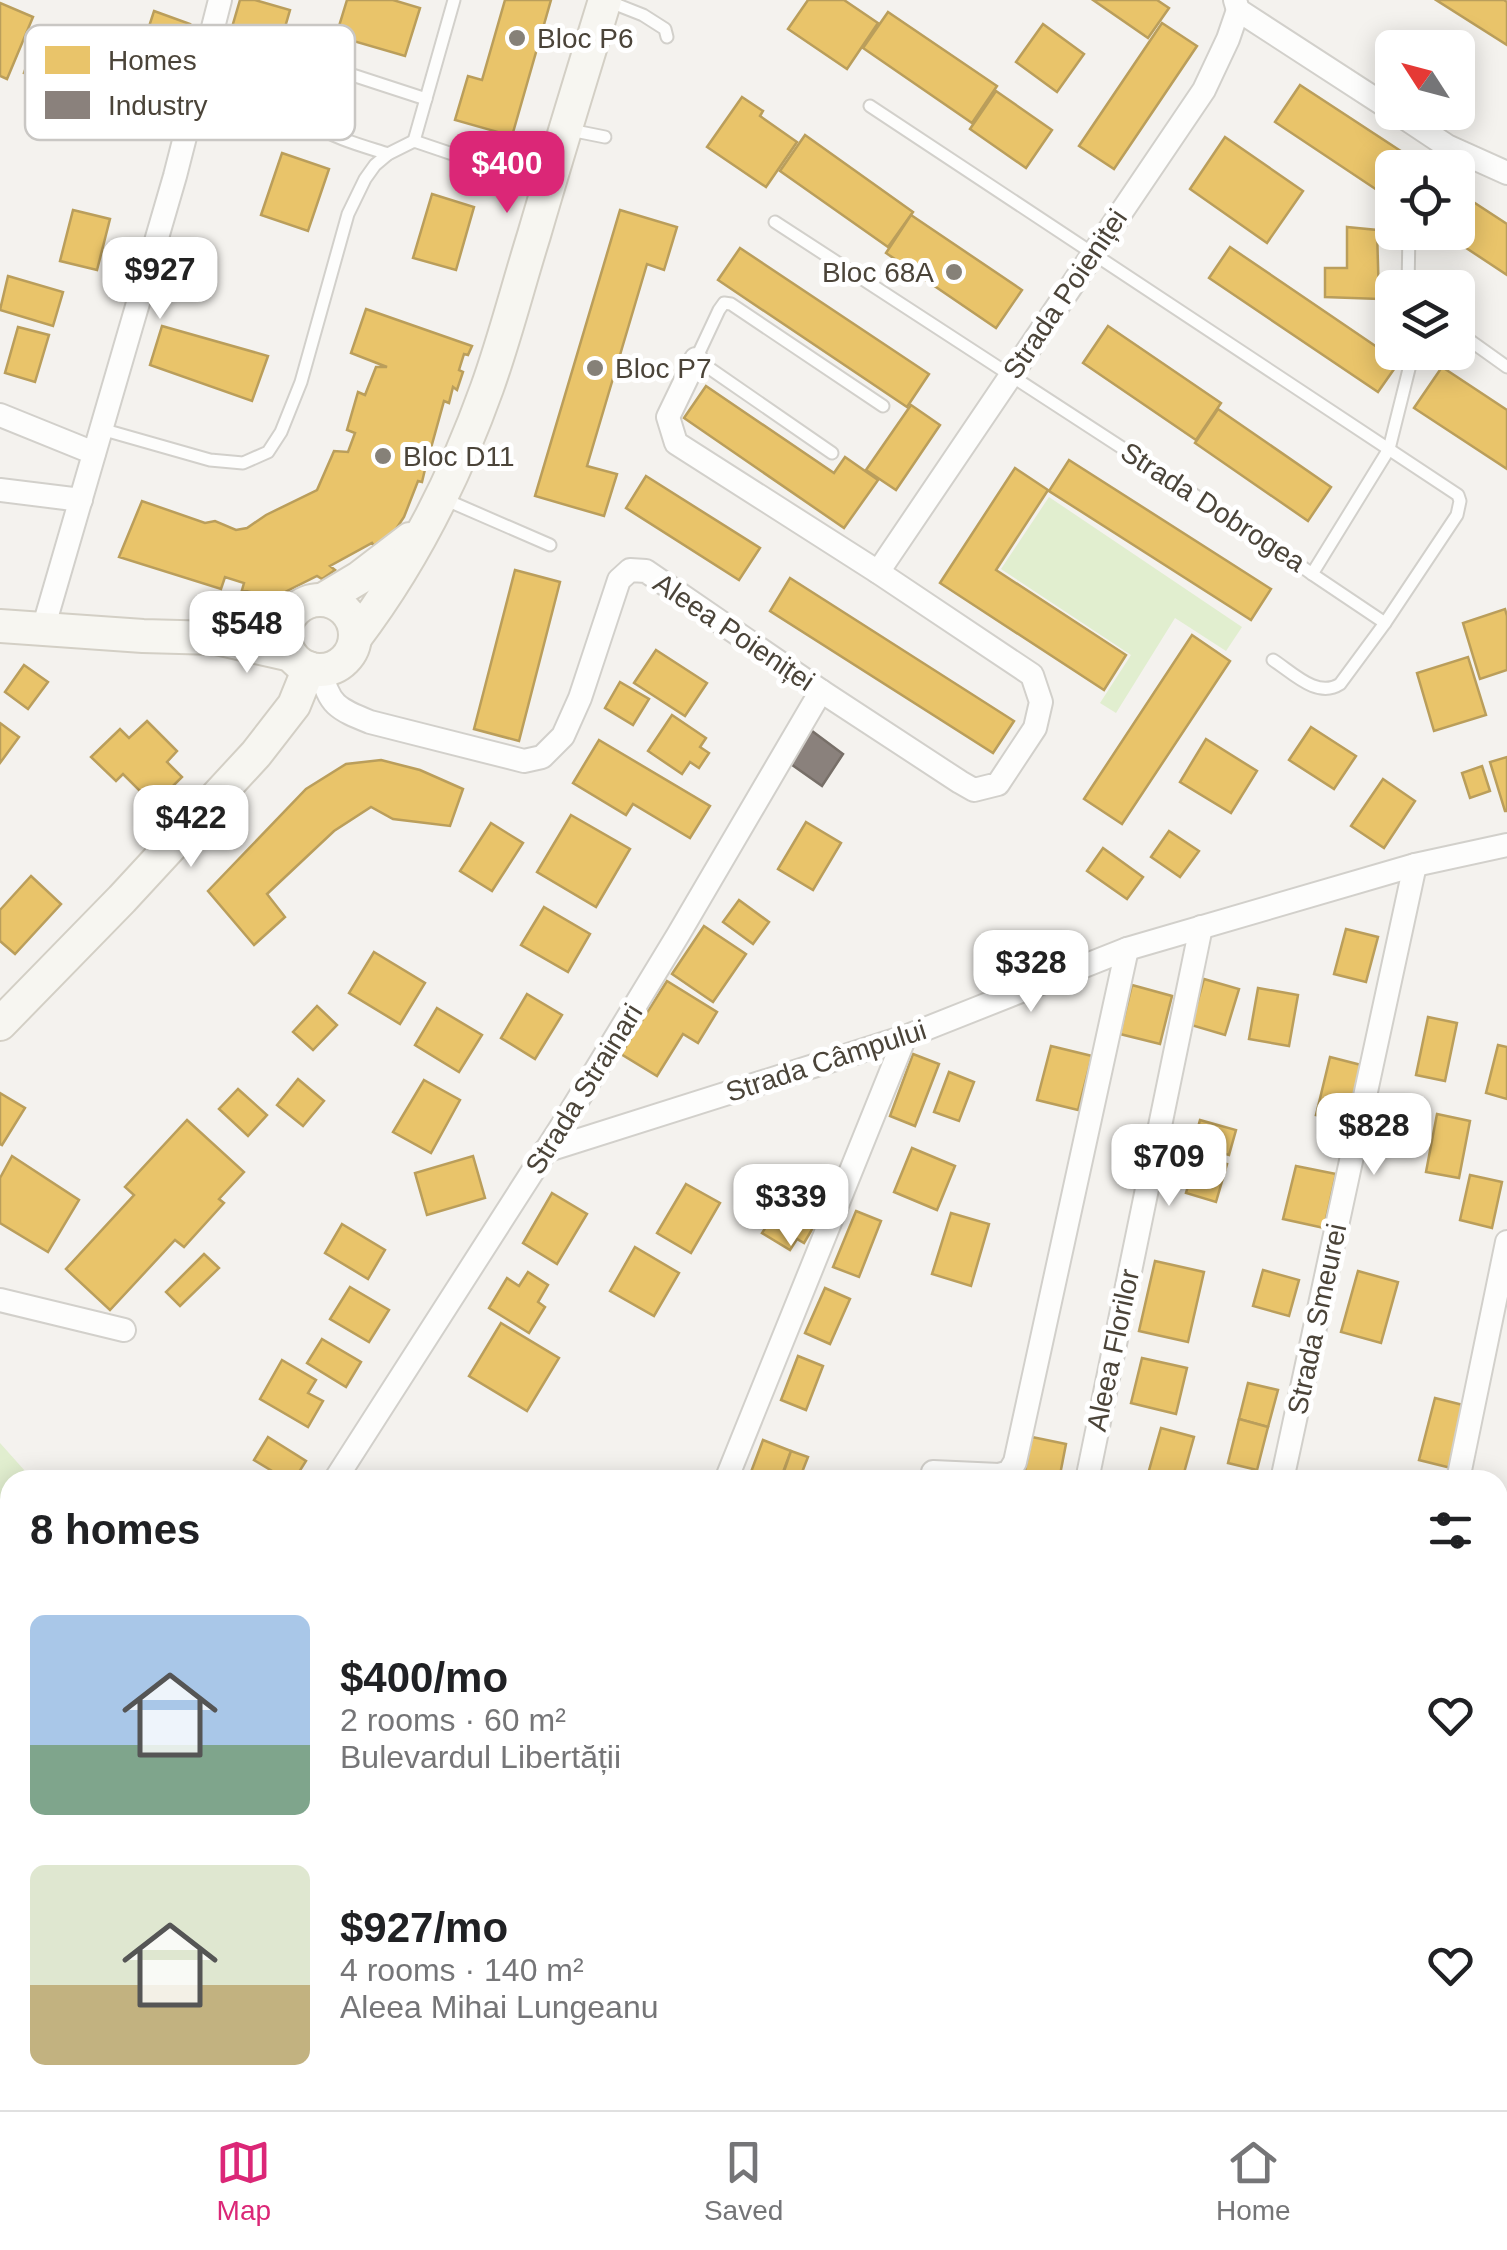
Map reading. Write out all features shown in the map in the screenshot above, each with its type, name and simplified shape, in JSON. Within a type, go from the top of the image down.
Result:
[{"type":"main road","points":[[355,638],[390,588],[463,450],[488,386],[605,0]]},
{"type":"main road","points":[[324,600],[374,568],[433,512]]},
{"type":"main road","points":[[0,626],[216,638],[307,664],[334,667],[352,650],[355,638],[344,608],[312,600],[292,613],[284,635],[307,664]]},
{"type":"main road","points":[[216,638],[292,613]]},
{"type":"main road","points":[[0,1024],[256,754],[294,706],[307,664]]},
{"type":"street","points":[[214,25],[220,0]]},
{"type":"street","points":[[1236,5],[1375,98]]},
{"type":"street","name":"Strada Poieniței","points":[[878,572],[1204,90],[1228,40],[1236,5]]},
{"type":"street","points":[[1423,130],[1447,146],[1507,173]]},
{"type":"street","points":[[43,629],[184,140]]},
{"type":"street","points":[[696,359],[668,417],[676,443],[878,572]]},
{"type":"street","points":[[0,415],[94,452]]},
{"type":"street","points":[[0,490],[80,500]]},
{"type":"street","name":"Aleea Poieniței","points":[[307,664],[330,700],[352,715],[524,761],[542,757],[563,736],[580,698],[619,580],[630,570],[646,571],[974,790],[998,784],[1035,728],[1040,702],[1032,675],[878,572]]},
{"type":"street","name":"Strada Strainari","points":[[341,1470],[546,1152],[821,691]]},
{"type":"street","name":"Strada Câmpului","points":[[546,1152],[905,1037],[1127,949],[1416,865],[1507,845]]},
{"type":"street","name":"Strada Smeurei","points":[[1284,1470],[1416,865]]},
{"type":"street","name":"Aleea Florilor","points":[[1088,1470],[1200,927]]},
{"type":"street","points":[[1009,1470],[1015,1462],[1127,949]]},
{"type":"street","points":[[730,1470],[905,1037]]},
{"type":"street","points":[[1460,1470],[1507,1242]]},
{"type":"street","points":[[0,1300],[124,1330]]},
{"type":"lane","points":[[414,141],[454,0]]},
{"type":"lane","points":[[605,0],[643,15],[665,29],[668,37]]},
{"type":"lane","points":[[355,76],[426,99]]},
{"type":"lane","points":[[870,106],[1454,491],[1460,501],[1457,515],[1340,684],[1322,690],[1273,660]]},
{"type":"lane","points":[[566,129],[605,137]]},
{"type":"lane","points":[[350,140],[388,154]]},
{"type":"lane","points":[[101,428],[210,460],[242,464],[268,452],[281,432],[301,382],[348,214],[365,179],[388,154],[414,141],[548,186]]},
{"type":"lane","points":[[1444,150],[1447,146]]},
{"type":"lane","name":"Strada Dobrogea","points":[[775,222],[1312,574],[1390,449],[1409,370]]},
{"type":"lane","points":[[832,453],[696,359],[724,303],[882,406]]},
{"type":"lane","points":[[1475,344],[1507,367]]},
{"type":"lane","points":[[433,512],[550,545]]},
{"type":"lane","points":[[1312,574],[1385,624]]},
{"type":"green space","points":[[1049,497],[1242,627],[1226,651],[1175,618],[1116,713],[1100,703],[1131,655],[1001,569]]},
{"type":"green space","points":[[0,1443],[24,1470],[0,1470]]},
{"type":"building: Homes","points":[[240,0],[290,10],[286,25],[233,25]]},
{"type":"building: Homes","points":[[347,0],[393,0],[420,8],[405,56],[355,42],[355,25],[339,25]]},
{"type":"building: Homes","name":"Bloc P6","points":[[505,0],[551,0],[512,136],[455,120],[468,76],[482,80]]},
{"type":"building: Homes","points":[[808,0],[844,0],[878,23],[847,69],[788,29]]},
{"type":"building: Homes","points":[[1093,0],[1157,0],[1169,8],[1148,38]]},
{"type":"building: Homes","points":[[1436,0],[1504,0],[1507,45]]},
{"type":"building: Homes","points":[[0,3],[33,17],[30,25],[25,25],[25,36],[7,79],[0,76]]},
{"type":"building: Homes","points":[[154,11],[190,24],[190,25],[149,25]]},
{"type":"building: Homes","points":[[888,12],[997,86],[972,123],[863,48]]},
{"type":"building: Homes","points":[[1162,23],[1197,46],[1114,169],[1079,146]]},
{"type":"building: Homes","points":[[1043,24],[1084,54],[1057,92],[1016,62]]},
{"type":"building: Homes","points":[[1300,85],[1399,150],[1375,150],[1375,189],[1275,122]]},
{"type":"building: Homes","points":[[996,91],[1052,130],[1026,168],[970,129]]},
{"type":"building: Homes","points":[[742,97],[763,111],[760,116],[797,142],[766,187],[707,147]]},
{"type":"building: Homes","points":[[805,135],[913,212],[888,247],[780,171]]},
{"type":"building: Homes","points":[[1225,137],[1303,191],[1267,243],[1190,189]]},
{"type":"building: Homes","points":[[282,153],[329,169],[308,231],[261,215]]},
{"type":"building: Homes","points":[[432,194],[474,207],[456,270],[413,258]]},
{"type":"building: Homes","points":[[1475,203],[1507,224],[1507,275],[1469,250],[1475,250]]},
{"type":"building: Homes","points":[[73,210],[110,219],[97,270],[60,261]]},
{"type":"building: Homes","name":"Bloc P7","points":[[620,210],[677,227],[664,270],[647,264],[587,466],[617,474],[604,516],[535,496]]},
{"type":"building: Homes","name":"Bloc 68A","points":[[911,215],[1022,290],[996,328],[886,253]]},
{"type":"building: Homes","points":[[1347,227],[1375,230],[1378,270],[1375,270],[1375,299],[1325,297],[1325,268],[1347,268]]},
{"type":"building: Homes","points":[[1230,247],[1375,346],[1375,370],[1393,370],[1378,392],[1209,278]]},
{"type":"building: Homes","points":[[740,248],[929,374],[907,407],[718,280]]},
{"type":"building: Homes","points":[[8,276],[63,292],[53,326],[0,310]]},
{"type":"building: Homes","name":"Bloc D11","points":[[366,309],[472,346],[468,355],[464,354],[457,390],[453,387],[449,403],[444,401],[431,448],[437,448],[394,532],[376,549],[372,543],[330,566],[335,570],[322,579],[317,576],[273,598],[242,590],[244,583],[225,577],[221,589],[119,557],[142,501],[236,530],[247,528],[317,490],[334,451],[348,452],[355,433],[347,430],[358,392],[365,395],[376,367],[387,367],[351,353]]},
{"type":"building: Homes","points":[[162,326],[268,356],[252,401],[150,365]]},
{"type":"building: Homes","points":[[1108,326],[1221,403],[1196,440],[1083,363]]},
{"type":"building: Homes","points":[[18,327],[49,335],[35,382],[5,373]]},
{"type":"building: Homes","points":[[1440,370],[1447,370],[1507,410],[1507,469],[1414,408]]},
{"type":"building: Homes","points":[[706,386],[834,473],[845,457],[878,480],[844,528],[684,418]]},
{"type":"building: Homes","points":[[911,405],[940,425],[896,490],[866,470]]},
{"type":"building: Homes","points":[[1218,409],[1331,487],[1308,521],[1195,443]]},
{"type":"building: Homes","points":[[1069,460],[1271,589],[1251,620],[1049,491]]},
{"type":"building: Homes","points":[[1015,468],[1048,490],[996,570],[1126,655],[1104,690],[940,583]]},
{"type":"building: Homes","points":[[646,476],[760,548],[739,580],[626,508]]},
{"type":"building: Homes","points":[[515,570],[560,582],[519,741],[474,729]]},
{"type":"building: Homes","points":[[790,578],[1014,721],[993,753],[770,611]]},
{"type":"building: Homes","points":[[1505,609],[1507,670],[1480,679],[1463,623]]},
{"type":"building: Homes","points":[[1192,635],[1230,661],[1122,824],[1084,799]]},
{"type":"building: Homes","points":[[656,650],[707,683],[685,716],[634,683]]},
{"type":"building: Homes","points":[[1468,657],[1486,715],[1434,731],[1417,673]]},
{"type":"building: Homes","points":[[24,665],[48,682],[28,709],[5,692]]},
{"type":"building: Homes","points":[[620,682],[649,699],[633,725],[605,708]]},
{"type":"building: Homes","points":[[672,715],[706,738],[700,747],[709,753],[699,768],[690,762],[682,774],[648,751]]},
{"type":"building: Homes","points":[[147,721],[177,751],[167,762],[182,777],[154,805],[123,774],[116,781],[91,757],[120,729],[129,738]]},
{"type":"building: Homes","points":[[0,723],[19,737],[0,763]]},
{"type":"building: Homes","points":[[1311,727],[1356,756],[1334,789],[1289,760]]},
{"type":"building: Homes","points":[[1206,739],[1257,771],[1231,813],[1180,782]]},
{"type":"building: Homes","points":[[599,740],[710,806],[690,838],[633,804],[626,815],[573,783]]},
{"type":"building: Homes","points":[[1507,757],[1507,811],[1505,811],[1490,762]]},
{"type":"building: Homes","points":[[381,760],[420,770],[463,789],[450,826],[393,819],[371,807],[334,831],[267,894],[285,917],[254,945],[208,891],[306,789],[346,764]]},
{"type":"building: Homes","points":[[1482,766],[1490,791],[1470,798],[1462,773]]},
{"type":"building: Homes","points":[[1383,779],[1415,801],[1384,848],[1351,826]]},
{"type":"building: Homes","points":[[571,815],[630,849],[596,907],[537,872]]},
{"type":"building: Homes","points":[[806,822],[841,843],[813,890],[778,869]]},
{"type":"building: Homes","points":[[491,823],[523,843],[492,891],[460,871]]},
{"type":"building: Homes","points":[[1169,831],[1199,851],[1180,877],[1151,857]]},
{"type":"building: Homes","points":[[1103,848],[1143,877],[1127,899],[1087,871]]},
{"type":"building: Homes","points":[[31,876],[61,904],[15,954],[0,941],[0,910]]},
{"type":"building: Homes","points":[[739,900],[769,922],[753,944],[723,922]]},
{"type":"building: Homes","points":[[544,907],[590,934],[568,972],[521,945]]},
{"type":"building: Homes","points":[[704,926],[746,954],[713,1002],[672,974]]},
{"type":"building: Homes","points":[[1346,929],[1378,937],[1366,982],[1334,974]]},
{"type":"building: Homes","points":[[374,952],[425,983],[400,1024],[349,993]]},
{"type":"building: Homes","points":[[1204,979],[1239,989],[1225,1035],[1191,1025]]},
{"type":"building: Homes","points":[[667,981],[717,1012],[698,1043],[683,1034],[657,1076],[621,1054]]},
{"type":"building: Homes","points":[[1132,985],[1172,996],[1160,1044],[1120,1034]]},
{"type":"building: Homes","points":[[1258,988],[1298,995],[1289,1046],[1249,1039]]},
{"type":"building: Homes","points":[[527,994],[562,1015],[535,1059],[501,1038]]},
{"type":"building: Homes","points":[[317,1006],[337,1025],[313,1050],[293,1032]]},
{"type":"building: Homes","points":[[437,1008],[482,1035],[459,1072],[415,1045]]},
{"type":"building: Homes","points":[[1428,1017],[1457,1023],[1445,1081],[1416,1075]]},
{"type":"building: Homes","points":[[1498,1045],[1507,1047],[1507,1099],[1486,1093]]},
{"type":"building: Homes","points":[[1051,1046],[1092,1056],[1078,1110],[1037,1100]]},
{"type":"building: Homes","points":[[913,1054],[939,1064],[915,1126],[890,1116]]},
{"type":"building: Homes","points":[[1330,1057],[1365,1066],[1351,1123],[1316,1115]]},
{"type":"building: Homes","points":[[949,1072],[974,1082],[959,1121],[934,1112]]},
{"type":"building: Homes","points":[[298,1079],[324,1101],[303,1126],[277,1105]]},
{"type":"building: Homes","points":[[424,1080],[460,1100],[431,1153],[393,1132]]},
{"type":"building: Homes","points":[[238,1089],[267,1115],[248,1136],[219,1109]]},
{"type":"building: Homes","points":[[0,1093],[25,1108],[2,1145],[0,1144]]},
{"type":"building: Homes","points":[[1437,1114],[1470,1121],[1459,1178],[1426,1172]]},
{"type":"building: Homes","points":[[187,1120],[244,1172],[219,1199],[224,1203],[184,1247],[175,1240],[110,1310],[66,1269],[134,1195],[125,1187]]},
{"type":"building: Homes","points":[[1200,1120],[1236,1130],[1229,1155],[1193,1145]]},
{"type":"building: Homes","points":[[912,1148],[955,1166],[937,1210],[894,1192]]},
{"type":"building: Homes","points":[[1197,1155],[1227,1164],[1216,1202],[1186,1193]]},
{"type":"building: Homes","points":[[12,1156],[79,1200],[48,1252],[0,1223],[0,1178]]},
{"type":"building: Homes","points":[[473,1156],[485,1198],[427,1215],[415,1173]]},
{"type":"building: Homes","points":[[1296,1166],[1336,1174],[1324,1228],[1283,1219]]},
{"type":"building: Homes","points":[[793,1171],[822,1188],[819,1193],[826,1198],[804,1243],[797,1239],[790,1250],[762,1233],[766,1227],[736,1209],[751,1185],[778,1196]]},
{"type":"building: Homes","points":[[1470,1175],[1502,1182],[1492,1228],[1460,1220]]},
{"type":"building: Homes","points":[[686,1184],[720,1203],[691,1253],[657,1233]]},
{"type":"building: Homes","points":[[552,1193],[587,1214],[557,1264],[523,1243]]},
{"type":"building: Homes","points":[[856,1211],[881,1221],[859,1277],[833,1267]]},
{"type":"building: Homes","points":[[951,1213],[989,1224],[971,1286],[932,1274]]},
{"type":"building: Homes","points":[[342,1224],[385,1250],[368,1279],[325,1253]]},
{"type":"building: Homes","points":[[635,1247],[679,1273],[654,1316],[610,1291]]},
{"type":"building: Homes","points":[[204,1254],[219,1268],[180,1306],[166,1292]]},
{"type":"building: Homes","points":[[1155,1261],[1204,1272],[1188,1342],[1139,1331]]},
{"type":"building: Homes","points":[[1263,1270],[1299,1280],[1289,1316],[1253,1306]]},
{"type":"building: Homes","points":[[1358,1271],[1398,1282],[1381,1343],[1341,1332]]},
{"type":"building: Homes","points":[[528,1272],[548,1285],[538,1302],[545,1307],[529,1333],[489,1308],[507,1278],[519,1286]]},
{"type":"building: Homes","points":[[350,1287],[389,1310],[369,1342],[330,1319]]},
{"type":"building: Homes","points":[[825,1288],[850,1299],[830,1344],[805,1333]]},
{"type":"building: Homes","points":[[501,1323],[559,1358],[527,1411],[469,1376]]},
{"type":"building: Homes","points":[[322,1339],[361,1362],[346,1387],[307,1363]]},
{"type":"building: Homes","points":[[798,1356],[823,1366],[806,1410],[781,1400]]},
{"type":"building: Homes","points":[[1142,1358],[1187,1368],[1176,1414],[1131,1403]]},
{"type":"building: Homes","points":[[282,1360],[316,1380],[308,1393],[323,1401],[308,1427],[260,1399]]},
{"type":"building: Homes","points":[[1248,1383],[1278,1390],[1268,1427],[1239,1419]]},
{"type":"building: Homes","points":[[1435,1398],[1467,1406],[1451,1468],[1419,1460]]},
{"type":"building: Homes","points":[[1239,1419],[1268,1427],[1257,1470],[1228,1463]]},
{"type":"building: Homes","points":[[1161,1428],[1194,1437],[1185,1470],[1149,1470]]},
{"type":"building: Homes","points":[[268,1437],[306,1461],[300,1470],[270,1470],[254,1460]]},
{"type":"building: Homes","points":[[1032,1437],[1066,1444],[1061,1470],[1025,1470]]},
{"type":"building: Homes","points":[[763,1440],[791,1451],[784,1470],[752,1470]]},
{"type":"building: Homes","points":[[791,1451],[808,1457],[803,1470],[784,1470]]},
{"type":"building: Industry","points":[[800,722],[843,754],[822,786],[778,755]]},
{"type":"place","name":"Bloc P6","points":[[517,38]]},
{"type":"place","name":"Bloc 68A","points":[[954,272]]},
{"type":"place","name":"Bloc P7","points":[[595,368]]},
{"type":"place","name":"Bloc D11","points":[[383,456]]}]
